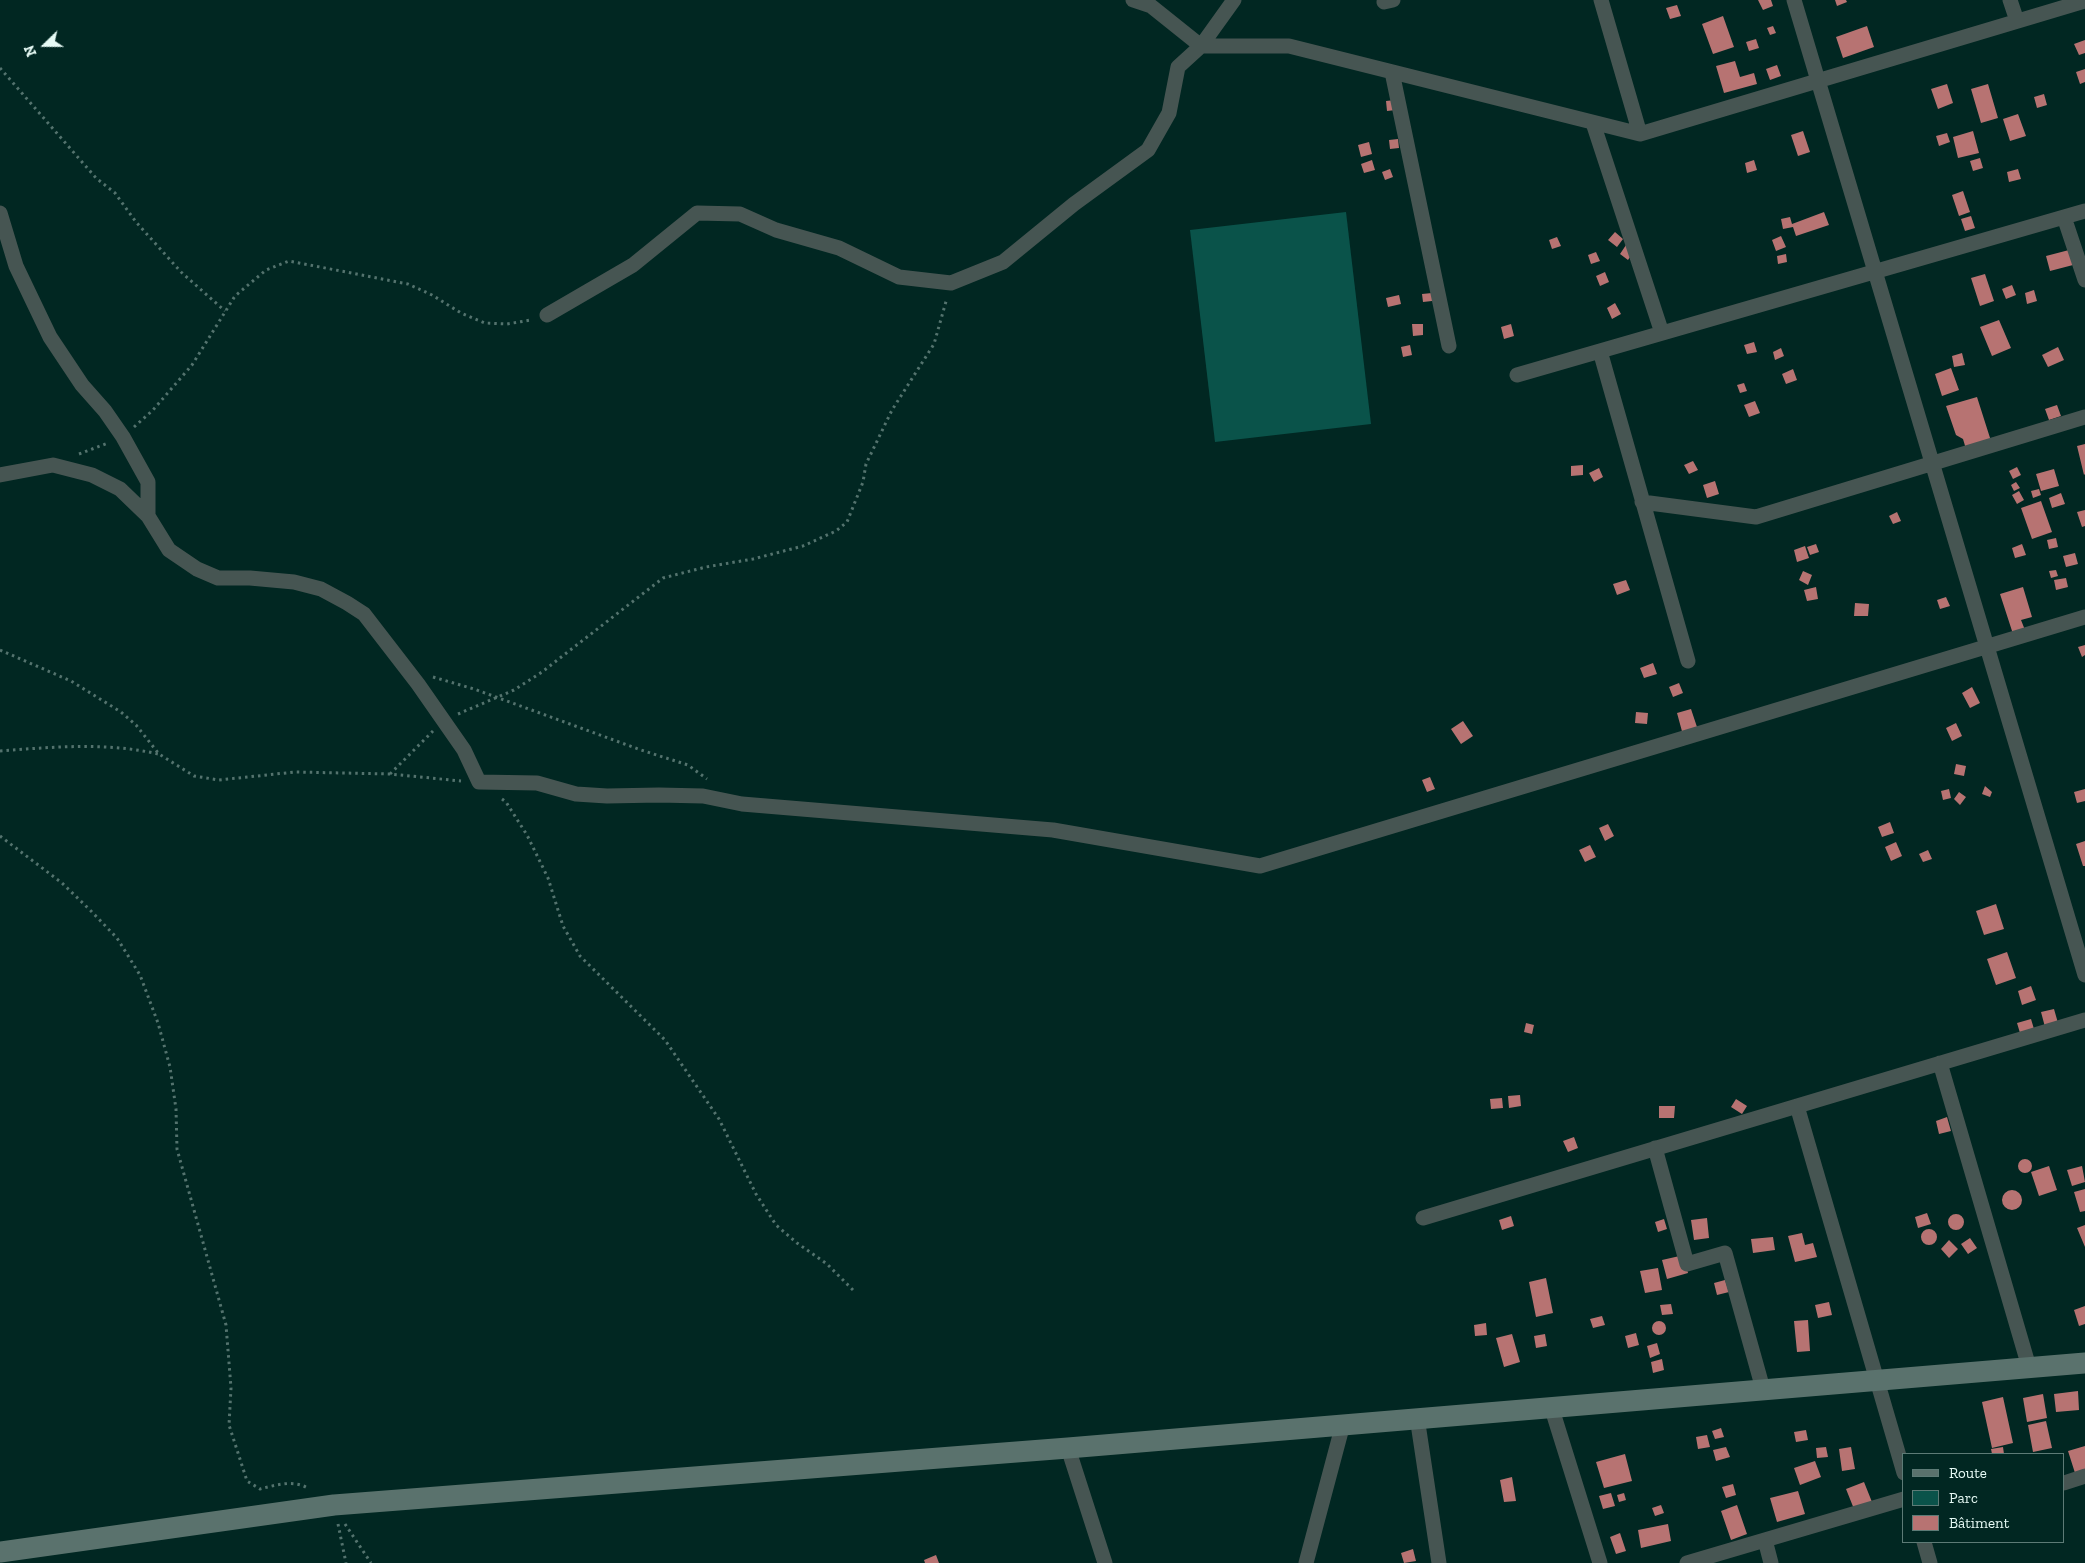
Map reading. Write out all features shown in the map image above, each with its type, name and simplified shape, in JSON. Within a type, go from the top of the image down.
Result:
[{"type":"main road","points":[[0,1552],[334,1505],[1068,1448],[1763,1388],[2085,1363]]},
{"type":"street","points":[[1133,0],[1151,6],[1201,46],[1290,46],[1640,134],[2085,1]]},
{"type":"street","points":[[547,315],[634,265],[697,213],[740,214],[776,230],[839,248],[899,277],[951,282],[1004,262],[1074,204],[1148,150],[1169,113],[1178,67],[1201,46],[1234,0]]},
{"type":"street","points":[[1602,0],[1640,134]]},
{"type":"street","points":[[1794,0],[2085,975]]},
{"type":"street","points":[[2010,0],[2017,21]]},
{"type":"street","points":[[1392,72],[1449,346]]},
{"type":"street","points":[[1593,123],[1662,333]]},
{"type":"street","points":[[1517,375],[2085,211]]},
{"type":"street","points":[[0,213],[16,266],[50,337],[82,385],[105,411],[123,437],[148,482],[148,516]]},
{"type":"street","points":[[2064,217],[2085,280]]},
{"type":"street","points":[[1600,351],[1688,661]]},
{"type":"street","points":[[1642,502],[1756,518],[2085,417]]},
{"type":"street","points":[[0,475],[53,465],[92,475],[120,489],[148,516],[169,550],[197,569],[218,578],[250,578],[294,582],[321,589],[347,603],[364,614],[408,670],[464,750],[478,782],[537,784],[576,794],[607,796],[703,796],[742,804],[1053,830],[1260,866],[2085,618]]},
{"type":"street","points":[[1423,1218],[2085,1020]]},
{"type":"street","points":[[1940,1063],[2029,1367]]},
{"type":"street","points":[[1797,1106],[1902,1466]]},
{"type":"street","points":[[1654,1148],[1688,1264],[1725,1253],[1763,1388]]},
{"type":"street","points":[[1551,1406],[1600,1563]]},
{"type":"street","points":[[1417,1417],[1439,1563]]},
{"type":"street","points":[[1306,1563],[1342,1424]]},
{"type":"street","points":[[1068,1448],[1105,1563]]},
{"type":"street","points":[[2065,1483],[2085,1476]]},
{"type":"street","points":[[1687,1563],[1902,1500]]},
{"type":"street","points":[[1765,1540],[1771,1563]]},
{"type":"street","points":[[1924,1543],[1930,1563]]},
{"type":"path","points":[[0,68],[96,178],[115,193],[136,222],[181,272],[225,310]]},
{"type":"path","points":[[53,465],[123,437],[153,410],[192,365],[235,296],[266,270],[289,261],[408,284],[432,295],[460,313],[485,323],[507,324],[524,322],[547,315]]},
{"type":"path","points":[[390,774],[442,721],[514,690],[542,672],[664,578],[706,567],[754,559],[803,546],[836,532],[846,522],[863,482],[866,464],[892,410],[934,344],[951,282]]},
{"type":"path","points":[[0,650],[71,681],[121,712],[136,725],[159,754]]},
{"type":"path","points":[[408,670],[474,689],[641,750],[688,765],[711,782]]},
{"type":"path","points":[[0,751],[93,746],[130,747],[159,754],[194,776],[219,780],[295,772],[390,774],[478,782],[506,802],[527,836],[548,878],[563,926],[580,956],[666,1040],[719,1119],[756,1194],[776,1225],[797,1243],[827,1264],[853,1290]]},
{"type":"path","points":[[0,836],[62,882],[117,938],[140,975],[158,1023],[170,1067],[176,1109],[177,1149],[226,1325],[230,1388],[229,1425],[247,1481],[260,1489],[283,1483],[304,1485]]},
{"type":"path","points":[[334,1505],[346,1563]]},
{"type":"green space","points":[[1346,212],[1371,424],[1215,442],[1190,230]]},
{"type":"building","points":[[1758,0],[1771,0],[1773,6],[1763,10]]},
{"type":"building","points":[[1835,0],[1846,0],[1847,2],[1837,6]]},
{"type":"building","points":[[1677,5],[1681,16],[1670,19],[1666,8]]},
{"type":"building","points":[[1723,16],[1734,47],[1713,54],[1702,24]]},
{"type":"building","points":[[1773,26],[1776,33],[1770,35],[1767,28]]},
{"type":"building","points":[[1867,26],[1874,47],[1843,58],[1836,37]]},
{"type":"building","points":[[1756,39],[1759,48],[1749,51],[1746,42]]},
{"type":"building","points":[[2085,40],[2085,53],[2079,55],[2074,44]]},
{"type":"building","points":[[1735,61],[1740,77],[1754,73],[1757,84],[1724,93],[1716,66]]},
{"type":"building","points":[[1777,65],[1781,76],[1770,80],[1766,69]]},
{"type":"building","points":[[2085,69],[2085,82],[2080,84],[2076,72]]},
{"type":"building","points":[[1947,84],[1953,103],[1938,109],[1931,89]]},
{"type":"building","points":[[1988,84],[1998,118],[1981,123],[1971,89]]},
{"type":"building","points":[[2044,94],[2047,105],[2037,108],[2034,97]]},
{"type":"building","points":[[1395,100],[1396,110],[1387,111],[1386,101]]},
{"type":"building","points":[[2018,114],[2026,136],[2010,141],[2003,119]]},
{"type":"building","points":[[1803,131],[1810,152],[1798,156],[1791,135]]},
{"type":"building","points":[[1973,131],[1979,153],[1958,158],[1953,137]]},
{"type":"building","points":[[1947,133],[1950,142],[1939,146],[1936,136]]},
{"type":"building","points":[[1398,139],[1399,148],[1390,149],[1389,140]]},
{"type":"building","points":[[1369,142],[1372,154],[1361,157],[1358,145]]},
{"type":"building","points":[[1980,158],[1983,168],[1973,171],[1970,161]]},
{"type":"building","points":[[1372,160],[1375,170],[1364,173],[1361,164]]},
{"type":"building","points":[[1754,160],[1757,170],[1747,173],[1745,163]]},
{"type":"building","points":[[1390,169],[1393,177],[1385,180],[1382,172]]},
{"type":"building","points":[[2018,169],[2021,179],[2009,182],[2007,172]]},
{"type":"building","points":[[1963,191],[1970,212],[1959,216],[1952,195]]},
{"type":"building","points":[[1824,212],[1829,225],[1796,236],[1793,227],[1783,229],[1781,219],[1790,217],[1792,224]]},
{"type":"building","points":[[1971,216],[1975,228],[1965,231],[1961,219]]},
{"type":"building","points":[[1615,232],[1623,239],[1617,247],[1608,240]]},
{"type":"building","points":[[1781,236],[1786,247],[1776,251],[1772,240]]},
{"type":"building","points":[[1557,237],[1561,246],[1552,249],[1549,240]]},
{"type":"building","points":[[1626,245],[1634,251],[1628,260],[1620,254]]},
{"type":"building","points":[[2069,250],[2073,265],[2050,271],[2046,256]]},
{"type":"building","points":[[1596,252],[1600,261],[1591,264],[1588,255]]},
{"type":"building","points":[[1786,254],[1787,262],[1778,264],[1777,256]]},
{"type":"building","points":[[1605,272],[1609,282],[1600,286],[1596,276]]},
{"type":"building","points":[[1985,274],[1994,301],[1980,306],[1971,278]]},
{"type":"building","points":[[2012,285],[2016,295],[2006,299],[2002,289]]},
{"type":"building","points":[[2034,290],[2037,301],[2027,304],[2025,293]]},
{"type":"building","points":[[1432,293],[1432,301],[1423,302],[1422,294]]},
{"type":"building","points":[[1399,295],[1401,304],[1388,307],[1386,298]]},
{"type":"building","points":[[1615,303],[1621,314],[1612,319],[1607,308]]},
{"type":"building","points":[[1999,320],[2011,348],[1992,356],[1980,327]]},
{"type":"building","points":[[1412,324],[1423,324],[1423,335],[1413,336]]},
{"type":"building","points":[[1511,324],[1514,336],[1504,339],[1501,327]]},
{"type":"building","points":[[1754,342],[1757,352],[1747,354],[1744,345]]},
{"type":"building","points":[[1410,345],[1412,355],[1403,357],[1401,347]]},
{"type":"building","points":[[2058,347],[2064,360],[2048,367],[2042,355]]},
{"type":"building","points":[[1781,348],[1784,356],[1775,360],[1773,352]]},
{"type":"building","points":[[1962,353],[1965,365],[1954,367],[1952,356]]},
{"type":"building","points":[[1951,368],[1959,390],[1942,396],[1935,374]]},
{"type":"building","points":[[1793,369],[1797,380],[1786,384],[1782,374]]},
{"type":"building","points":[[1744,383],[1747,391],[1740,393],[1737,385]]},
{"type":"building","points":[[1977,397],[1991,441],[1966,449],[1963,439],[1956,435],[1946,406]]},
{"type":"building","points":[[1755,401],[1760,413],[1749,417],[1744,405]]},
{"type":"building","points":[[2057,405],[2061,416],[2049,420],[2045,409]]},
{"type":"building","points":[[2085,444],[2085,474],[2084,475],[2077,446]]},
{"type":"building","points":[[1693,461],[1698,470],[1689,474],[1684,465]]},
{"type":"building","points":[[1583,465],[1583,475],[1571,476],[1571,466]]},
{"type":"building","points":[[2017,467],[2021,475],[2013,479],[2009,471]]},
{"type":"building","points":[[1599,468],[1603,477],[1594,482],[1589,473]]},
{"type":"building","points":[[2054,469],[2059,486],[2041,491],[2036,474]]},
{"type":"building","points":[[1715,481],[1719,494],[1707,498],[1703,485]]},
{"type":"building","points":[[2016,482],[2020,488],[2014,491],[2011,485]]},
{"type":"building","points":[[2039,489],[2041,495],[2033,498],[2031,491]]},
{"type":"building","points":[[2019,491],[2024,500],[2017,504],[2012,495]]},
{"type":"building","points":[[2061,493],[2065,504],[2052,508],[2049,498]]},
{"type":"building","points":[[2041,501],[2052,532],[2032,539],[2021,508]]},
{"type":"building","points":[[2085,510],[2085,526],[2082,527],[2077,512]]},
{"type":"building","points":[[1897,512],[1901,521],[1893,524],[1889,516]]},
{"type":"building","points":[[2056,538],[2058,547],[2049,549],[2047,540]]},
{"type":"building","points":[[1816,544],[1819,552],[1810,555],[1807,547]]},
{"type":"building","points":[[2022,544],[2026,555],[2015,558],[2012,548]]},
{"type":"building","points":[[1805,546],[1809,558],[1797,562],[1794,550]]},
{"type":"building","points":[[2075,553],[2078,564],[2066,567],[2063,556]]},
{"type":"building","points":[[2056,570],[2058,576],[2051,578],[2049,571]]},
{"type":"building","points":[[1803,571],[1812,575],[1808,585],[1799,580]]},
{"type":"building","points":[[2066,578],[2068,587],[2056,590],[2054,580]]},
{"type":"building","points":[[1626,580],[1630,590],[1617,595],[1613,584]]},
{"type":"building","points":[[1816,587],[1818,599],[1807,601],[1804,590]]},
{"type":"building","points":[[2023,587],[2032,617],[2021,620],[2025,630],[2013,634],[2000,594]]},
{"type":"building","points":[[1946,597],[1950,606],[1940,609],[1937,600]]},
{"type":"building","points":[[1855,603],[1869,604],[1868,616],[1854,616]]},
{"type":"building","points":[[2085,645],[2085,655],[2082,657],[2078,647]]},
{"type":"building","points":[[1653,663],[1657,674],[1644,678],[1640,668]]},
{"type":"building","points":[[1679,683],[1683,693],[1673,697],[1669,687]]},
{"type":"building","points":[[1972,687],[1980,703],[1970,708],[1962,693]]},
{"type":"building","points":[[1691,709],[1698,730],[1683,735],[1677,713]]},
{"type":"building","points":[[1636,712],[1648,713],[1647,724],[1635,723]]},
{"type":"building","points":[[1463,721],[1473,736],[1461,744],[1451,729]]},
{"type":"building","points":[[1956,723],[1962,736],[1952,741],[1946,728]]},
{"type":"building","points":[[1956,764],[1966,766],[1964,776],[1954,774]]},
{"type":"building","points":[[1430,777],[1435,789],[1427,792],[1422,780]]},
{"type":"building","points":[[1985,786],[1992,792],[1990,797],[1982,794]]},
{"type":"building","points":[[1949,789],[1951,798],[1943,800],[1941,791]]},
{"type":"building","points":[[2085,789],[2085,801],[2077,803],[2074,792]]},
{"type":"building","points":[[1959,792],[1966,797],[1960,805],[1954,799]]},
{"type":"building","points":[[1890,822],[1894,833],[1882,837],[1878,827]]},
{"type":"building","points":[[1608,824],[1614,836],[1605,841],[1599,828]]},
{"type":"building","points":[[2085,841],[2085,866],[2083,866],[2076,844]]},
{"type":"building","points":[[1896,842],[1902,856],[1891,861],[1885,847]]},
{"type":"building","points":[[1590,845],[1596,857],[1585,862],[1579,850]]},
{"type":"building","points":[[1928,850],[1932,859],[1923,862],[1919,854]]},
{"type":"building","points":[[1996,904],[2004,929],[1984,935],[1976,911]]},
{"type":"building","points":[[2007,952],[2016,978],[1996,985],[1987,959]]},
{"type":"building","points":[[2031,986],[2036,1000],[2022,1005],[2018,991]]},
{"type":"building","points":[[2054,1009],[2058,1023],[2045,1027],[2041,1012]]},
{"type":"building","points":[[2031,1019],[2034,1029],[2020,1033],[2017,1023]]},
{"type":"building","points":[[1526,1023],[1534,1025],[1532,1034],[1524,1032]]},
{"type":"building","points":[[1520,1095],[1521,1106],[1509,1108],[1508,1096]]},
{"type":"building","points":[[1502,1098],[1503,1108],[1491,1109],[1490,1099]]},
{"type":"building","points":[[1736,1099],[1747,1106],[1742,1114],[1731,1107]]},
{"type":"building","points":[[1659,1106],[1675,1106],[1674,1118],[1659,1118]]},
{"type":"building","points":[[1947,1117],[1951,1131],[1939,1134],[1936,1121]]},
{"type":"building","points":[[1574,1137],[1578,1148],[1568,1152],[1563,1141]]},
{"type":"building","points":[[2022,1159],[2028,1159],[2032,1166],[2028,1173],[2022,1173],[2018,1169],[2018,1163]]},
{"type":"building","points":[[2049,1166],[2057,1190],[2039,1196],[2031,1172]]},
{"type":"building","points":[[2082,1166],[2085,1182],[2072,1186],[2067,1170]]},
{"type":"building","points":[[2085,1189],[2085,1211],[2080,1212],[2074,1192]]},
{"type":"building","points":[[2012,1190],[2019,1193],[2022,1200],[2019,1207],[2012,1210],[2005,1207],[2002,1200],[2005,1193]]},
{"type":"building","points":[[1927,1213],[1931,1224],[1918,1228],[1915,1217]]},
{"type":"building","points":[[1953,1214],[1959,1214],[1964,1219],[1962,1228],[1953,1230],[1948,1225],[1948,1219]]},
{"type":"building","points":[[1511,1216],[1514,1226],[1502,1230],[1499,1220]]},
{"type":"building","points":[[1707,1218],[1709,1238],[1694,1240],[1691,1220]]},
{"type":"building","points":[[1664,1219],[1667,1229],[1658,1232],[1655,1222]]},
{"type":"building","points":[[2085,1225],[2085,1247],[2077,1228]]},
{"type":"building","points":[[1929,1229],[1935,1231],[1937,1237],[1935,1243],[1929,1245],[1923,1243],[1921,1237],[1923,1231]]},
{"type":"building","points":[[1802,1233],[1805,1245],[1813,1243],[1817,1257],[1795,1262],[1788,1236]]},
{"type":"building","points":[[1773,1237],[1775,1250],[1753,1253],[1751,1239]]},
{"type":"building","points":[[1970,1238],[1977,1248],[1968,1254],[1961,1244]]},
{"type":"building","points":[[1949,1240],[1958,1249],[1949,1258],[1941,1249]]},
{"type":"building","points":[[1684,1255],[1688,1273],[1667,1279],[1662,1260]]},
{"type":"building","points":[[1658,1268],[1662,1290],[1645,1293],[1640,1271]]},
{"type":"building","points":[[1546,1278],[1553,1313],[1536,1317],[1529,1282]]},
{"type":"building","points":[[1725,1280],[1729,1292],[1717,1295],[1714,1283]]},
{"type":"building","points":[[1829,1302],[1832,1315],[1818,1318],[1815,1305]]},
{"type":"building","points":[[1671,1304],[1673,1314],[1662,1315],[1660,1305]]},
{"type":"building","points":[[2085,1306],[2085,1324],[2079,1326],[2074,1310]]},
{"type":"building","points":[[1602,1316],[1605,1325],[1593,1328],[1590,1319]]},
{"type":"building","points":[[1808,1320],[1810,1351],[1797,1352],[1794,1321]]},
{"type":"building","points":[[1656,1321],[1662,1321],[1666,1328],[1662,1335],[1656,1335],[1652,1331],[1652,1325]]},
{"type":"building","points":[[1486,1323],[1487,1335],[1475,1336],[1474,1325]]},
{"type":"building","points":[[1636,1333],[1639,1345],[1628,1348],[1625,1336]]},
{"type":"building","points":[[1512,1334],[1520,1362],[1504,1367],[1496,1338]]},
{"type":"building","points":[[1545,1334],[1547,1346],[1536,1348],[1534,1336]]},
{"type":"building","points":[[1657,1343],[1660,1354],[1650,1358],[1647,1346]]},
{"type":"building","points":[[1662,1359],[1664,1370],[1653,1373],[1651,1362]]},
{"type":"building","points":[[2078,1391],[2079,1410],[2056,1412],[2054,1394]]},
{"type":"building","points":[[2043,1394],[2047,1418],[2027,1422],[2023,1398]]},
{"type":"building","points":[[2003,1397],[2013,1443],[1992,1448],[1982,1402]]},
{"type":"building","points":[[2046,1421],[2052,1448],[2033,1452],[2028,1425]]},
{"type":"building","points":[[1721,1428],[1724,1437],[1715,1439],[1712,1431]]},
{"type":"building","points":[[1806,1430],[1808,1440],[1796,1442],[1794,1432]]},
{"type":"building","points":[[1707,1435],[1710,1447],[1698,1449],[1696,1437]]},
{"type":"building","points":[[2085,1446],[2085,1469],[2075,1473],[2068,1451]]},
{"type":"building","points":[[1726,1447],[1730,1457],[1716,1461],[1713,1450]]},
{"type":"building","points":[[1826,1447],[1828,1457],[1817,1458],[1816,1448]]},
{"type":"building","points":[[1851,1447],[1855,1469],[1842,1471],[1839,1449]]},
{"type":"building","points":[[2003,1447],[2004,1453],[1992,1453],[1991,1449]]},
{"type":"building","points":[[1625,1454],[1632,1481],[1604,1488],[1596,1462]]},
{"type":"building","points":[[1815,1461],[1821,1477],[1800,1485],[1794,1468]]},
{"type":"building","points":[[1512,1477],[1516,1501],[1504,1502],[1500,1480]]},
{"type":"building","points":[[1864,1482],[1872,1502],[1854,1509],[1846,1489]]},
{"type":"building","points":[[1733,1484],[1736,1495],[1726,1498],[1722,1487]]},
{"type":"building","points":[[1798,1491],[1805,1514],[1777,1522],[1770,1498]]},
{"type":"building","points":[[1611,1493],[1615,1506],[1603,1509],[1599,1496]]},
{"type":"building","points":[[1624,1493],[1626,1500],[1619,1502],[1617,1495]]},
{"type":"building","points":[[1661,1505],[1664,1513],[1655,1516],[1652,1508]]},
{"type":"building","points":[[1737,1505],[1747,1534],[1731,1540],[1721,1511]]},
{"type":"building","points":[[1668,1524],[1671,1541],[1641,1548],[1638,1530]]},
{"type":"building","points":[[1620,1533],[1626,1551],[1616,1554],[1610,1537]]},
{"type":"building","points":[[1413,1549],[1416,1561],[1404,1563],[1401,1553]]},
{"type":"building","points":[[936,1555],[939,1563],[925,1563],[924,1560]]}]
